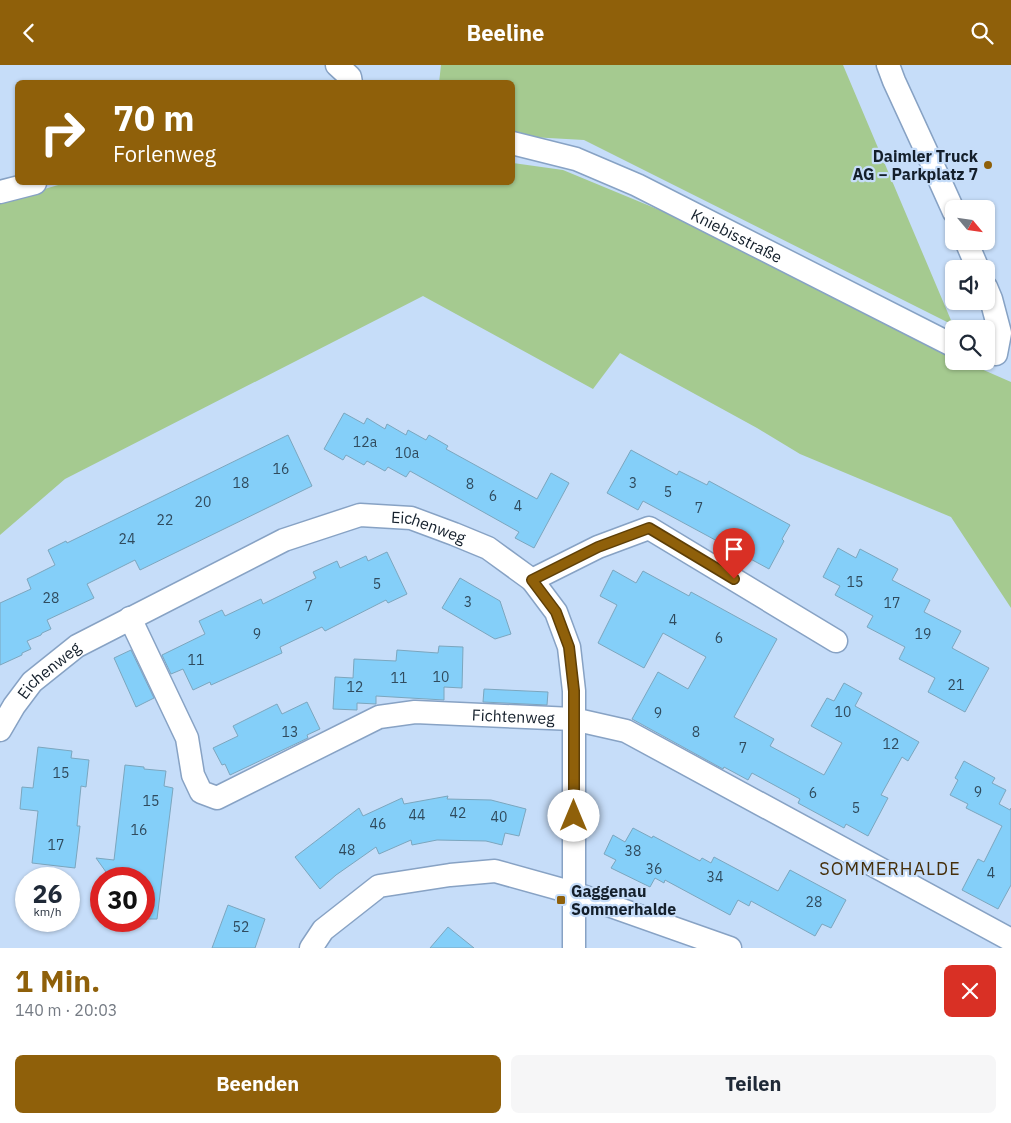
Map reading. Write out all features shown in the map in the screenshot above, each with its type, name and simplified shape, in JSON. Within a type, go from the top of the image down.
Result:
[{"type":"street","points":[[337,65],[350,77],[350,80]]},
{"type":"street","points":[[888,65],[948,200]]},
{"type":"street","name":"Kniebisstraße","points":[[515,144],[576,159],[637,185],[945,341]]},
{"type":"street","points":[[0,192],[27,185]]},
{"type":"street","points":[[994,310],[1000,333],[998,357]]},
{"type":"street","name":"Eichenweg","points":[[0,730],[14,706],[32,682],[77,646],[284,540],[360,515],[411,518],[454,534],[488,548],[532,580],[556,612],[569,647],[574,691],[574,948]]},
{"type":"street","points":[[532,580],[598,547],[649,528],[836,641]]},
{"type":"street","name":"Fichtenweg","points":[[130,618],[187,738],[193,775],[201,792],[217,798],[379,717],[415,712],[573,719],[626,731],[1011,940]]},
{"type":"street","points":[[311,948],[323,930],[379,886],[450,875],[495,871],[574,893],[730,948]]},
{"type":"green space","points":[[441,65],[843,65],[945,306],[945,310],[951,320],[945,321],[584,140],[515,136],[515,80],[439,80]]},
{"type":"green space","points":[[515,163],[563,170],[703,228],[945,353],[945,370],[984,370],[1011,382],[1011,608],[951,517],[800,454],[757,428],[620,353],[593,389],[423,296],[65,479],[0,535],[0,202],[58,185],[515,185]]},
{"type":"building","points":[[344,413],[364,424],[367,418],[385,429],[387,424],[406,435],[408,430],[426,440],[429,435],[448,446],[446,449],[537,499],[551,473],[569,483],[534,548],[515,538],[519,532],[410,471],[406,477],[388,467],[385,471],[367,461],[364,465],[346,455],[343,460],[324,449]]},
{"type":"building","points":[[288,435],[312,486],[140,570],[135,560],[87,584],[94,598],[47,620],[51,629],[27,641],[31,649],[0,665],[0,603],[31,589],[27,579],[55,565],[48,550],[66,541],[67,543]]},
{"type":"building","points":[[631,450],[677,475],[679,471],[707,485],[709,481],[790,525],[769,569],[643,501],[638,510],[607,493]]},
{"type":"building","points":[[838,548],[856,558],[860,549],[898,569],[892,580],[930,600],[924,612],[961,631],[952,648],[989,668],[965,712],[928,692],[935,678],[899,659],[905,647],[867,627],[873,616],[835,595],[840,586],[823,577]]},
{"type":"building","points":[[387,552],[407,594],[388,603],[386,600],[325,631],[322,627],[280,647],[282,653],[211,685],[210,682],[193,690],[183,669],[171,674],[162,655],[205,634],[199,621],[222,610],[225,616],[261,599],[263,604],[316,578],[313,572],[337,561],[340,568],[366,556],[368,561]]},
{"type":"building","points":[[613,570],[636,583],[643,571],[689,596],[691,592],[777,639],[734,717],[774,739],[770,746],[824,775],[842,743],[811,726],[827,698],[834,701],[844,683],[862,693],[855,706],[919,742],[908,761],[902,757],[881,795],[888,798],[868,836],[846,824],[844,828],[798,803],[800,799],[752,773],[748,780],[724,767],[723,769],[632,719],[658,672],[688,689],[706,657],[663,633],[644,668],[598,643],[617,605],[600,596]]},
{"type":"building","points":[[460,578],[500,601],[511,634],[495,639],[442,608]]},
{"type":"building","points":[[439,646],[463,647],[462,688],[444,687],[444,700],[376,696],[376,704],[357,703],[357,710],[333,709],[335,677],[353,678],[354,659],[396,661],[397,650],[438,653]]},
{"type":"building","points":[[131,650],[154,698],[136,707],[114,658]]},
{"type":"building","points":[[484,689],[548,692],[547,705],[483,702]]},
{"type":"building","points":[[307,702],[320,729],[307,735],[308,738],[230,775],[225,764],[222,765],[213,748],[238,736],[233,726],[277,704],[282,714]]},
{"type":"building","points":[[38,747],[72,751],[71,758],[89,760],[86,787],[81,786],[77,826],[80,826],[75,867],[32,863],[38,811],[20,809],[22,787],[33,788]]},
{"type":"building","points":[[964,761],[995,778],[992,783],[1006,790],[999,804],[1010,810],[1011,808],[1011,885],[998,909],[962,890],[978,859],[984,862],[1002,826],[966,808],[968,804],[950,795],[958,780],[955,778]]},
{"type":"building","points":[[125,765],[166,771],[164,786],[173,788],[157,919],[155,919],[155,867],[102,867],[96,858],[114,860]]},
{"type":"building","points":[[448,796],[447,799],[491,800],[526,809],[519,836],[505,833],[502,845],[486,841],[437,840],[412,845],[411,840],[379,854],[376,847],[336,875],[320,889],[295,857],[359,808],[363,816],[402,798],[404,804]]},
{"type":"building","points":[[633,828],[652,838],[653,836],[700,861],[702,858],[711,863],[714,857],[778,891],[790,870],[846,900],[831,928],[822,924],[815,936],[751,901],[749,906],[738,900],[730,915],[665,880],[664,883],[655,878],[650,887],[611,868],[616,860],[604,854],[613,835],[625,842]]},
{"type":"building","points":[[228,905],[265,919],[255,948],[212,948]]},
{"type":"building","points":[[448,927],[474,948],[430,948]]},
{"type":"place","name":"Daimler Truck AG − Parkplatz 7","points":[[988,165]]},
{"type":"place","name":"Gaggenau Sommerhalde","points":[[561,900]]},
{"type":"district","name":"SOMMERHALDE","points":[[890,869]]},
{"type":"route","points":[[574,816],[574,691],[569,647],[556,612],[532,580],[598,547],[649,528],[734,579]]}]
